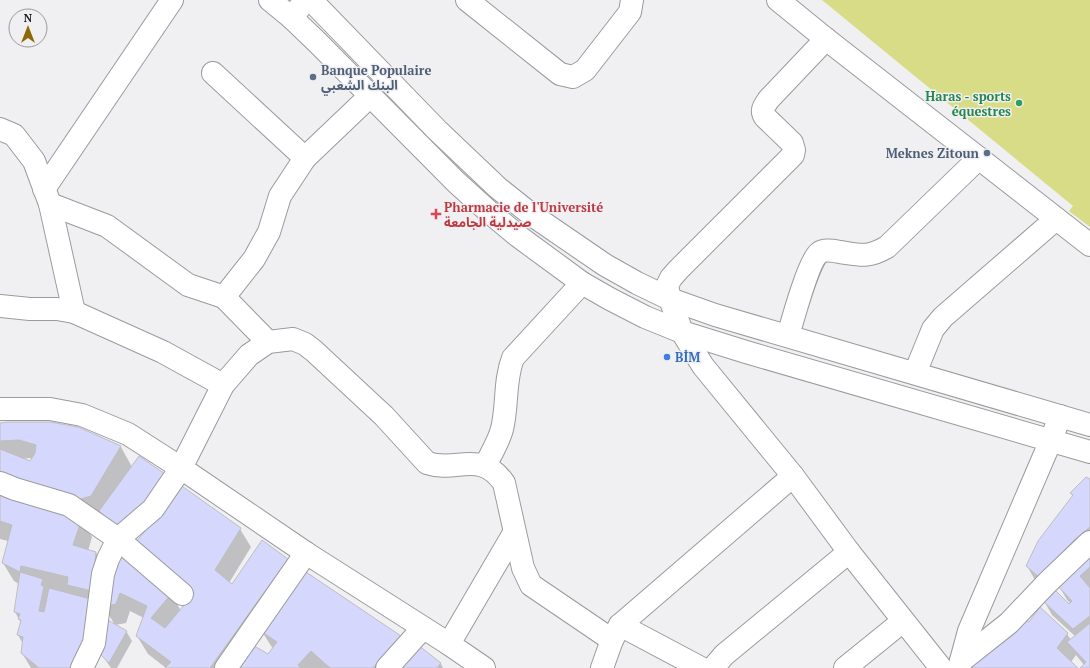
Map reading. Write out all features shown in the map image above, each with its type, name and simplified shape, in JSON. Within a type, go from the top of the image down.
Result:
[{"type":"street","points":[[47,196],[172,0]]},
{"type":"street","points":[[270,0],[292,18],[456,182],[518,236],[582,283],[645,317],[682,332],[761,357],[1090,452]]},
{"type":"street","points":[[292,18],[305,0]]},
{"type":"street","points":[[311,0],[438,131],[498,188],[532,215],[606,265],[637,283],[670,299],[715,315],[1090,424]]},
{"type":"street","points":[[467,0],[560,74],[573,77],[585,70],[630,12],[632,0]]},
{"type":"street","points":[[778,0],[1090,245]]},
{"type":"street","points":[[826,39],[769,99],[763,109],[763,114],[765,117],[792,143],[794,150],[793,154],[671,278],[667,286],[682,332],[703,366],[794,476],[849,552],[940,668]]},
{"type":"street","points":[[213,74],[305,158]]},
{"type":"street","points":[[224,297],[254,260],[269,232],[280,196],[305,158],[370,96]]},
{"type":"street","points":[[0,129],[14,135],[34,161],[47,196],[74,312]]},
{"type":"street","points":[[788,336],[802,289],[814,259],[819,253],[833,251],[864,256],[876,253],[887,247],[979,158]]},
{"type":"street","points":[[47,196],[107,226],[188,285],[224,297],[268,342]]},
{"type":"street","points":[[915,373],[933,330],[943,317],[1056,219]]},
{"type":"street","points":[[485,466],[502,429],[507,380],[509,368],[513,358],[582,283]]},
{"type":"street","points":[[0,306],[30,309],[57,309],[74,312],[163,352],[223,385]]},
{"type":"street","points":[[82,668],[94,643],[103,574],[108,559],[118,539],[153,509],[181,468],[223,385],[249,355],[268,342],[293,339],[305,344],[314,351],[384,416],[427,463],[436,466],[470,464],[485,466],[497,474],[504,483],[523,568],[531,586],[616,632],[701,668]]},
{"type":"street","points":[[0,409],[50,409],[82,415],[128,434],[306,553],[484,668]]},
{"type":"street","points":[[960,664],[970,631],[1060,416]]},
{"type":"street","points":[[602,668],[616,632],[794,476]]},
{"type":"street","points":[[0,483],[69,505],[118,539],[182,594]]},
{"type":"street","points":[[449,644],[514,533]]},
{"type":"street","points":[[960,664],[1009,624],[1047,583],[1090,542]]},
{"type":"street","points":[[713,668],[724,656],[849,552]]},
{"type":"street","points":[[226,668],[306,553]]},
{"type":"street","points":[[845,668],[903,621]]},
{"type":"street","points":[[386,668],[423,628]]},
{"type":"green space","name":"Haras - sports équestres","points":[[822,0],[1090,0],[1090,227],[1069,211],[1073,206]]},
{"type":"building","points":[[50,422],[78,427],[121,446],[91,496],[81,499],[0,473],[0,449],[30,461],[35,453],[36,445],[19,440],[0,441],[0,423]]},
{"type":"building","points":[[139,456],[168,476],[141,509],[119,530],[99,511]]},
{"type":"building","points":[[1086,477],[1090,479],[1090,527],[1074,540],[1039,577],[1026,566],[1038,541],[1073,495],[1070,493]]},
{"type":"building","points":[[179,484],[241,528],[215,570],[232,584],[262,540],[288,559],[210,668],[165,668],[171,662],[136,636],[147,606],[120,593],[116,604],[103,607],[111,567],[122,553],[172,593],[151,618],[165,628],[194,593],[135,543],[156,520]]},
{"type":"building","points":[[0,492],[82,518],[73,545],[96,552],[92,591],[67,585],[68,577],[21,566],[20,572],[2,563],[12,525],[0,521]]},
{"type":"building","points":[[1090,554],[1090,567],[1080,576],[1090,588],[1090,616],[1073,629],[1043,601],[1053,588],[1069,604],[1072,601],[1057,585]]},
{"type":"building","points":[[303,570],[401,636],[373,668],[330,668],[311,651],[298,665],[301,668],[237,668],[251,644],[268,654],[277,642],[259,630]]},
{"type":"building","points":[[20,572],[43,579],[41,585],[44,586],[39,611],[44,612],[49,588],[91,599],[87,634],[74,668],[39,668],[21,653],[23,637],[17,635],[21,620],[18,619],[20,614],[14,612]]},
{"type":"building","points":[[1040,607],[1068,633],[1057,648],[1078,668],[972,668],[975,663],[1026,620],[1029,622]]},
{"type":"building","points":[[106,619],[127,631],[109,663],[101,655]]},
{"type":"building","points":[[1090,623],[1090,668],[1080,668],[1086,662],[1067,642]]},
{"type":"building","points":[[418,645],[441,663],[437,668],[398,668]]},
{"type":"place","name":"Banque Populaire البنك الشعبي","points":[[313,77]]},
{"type":"place","name":"Haras - sports équestres","points":[[1019,103]]},
{"type":"place","name":"Meknes Zitoun","points":[[987,153]]},
{"type":"place","name":"Pharmacie de l'Université صيدلية الجامعة","points":[[436,214]]},
{"type":"place","name":"BİM","points":[[667,357]]}]
